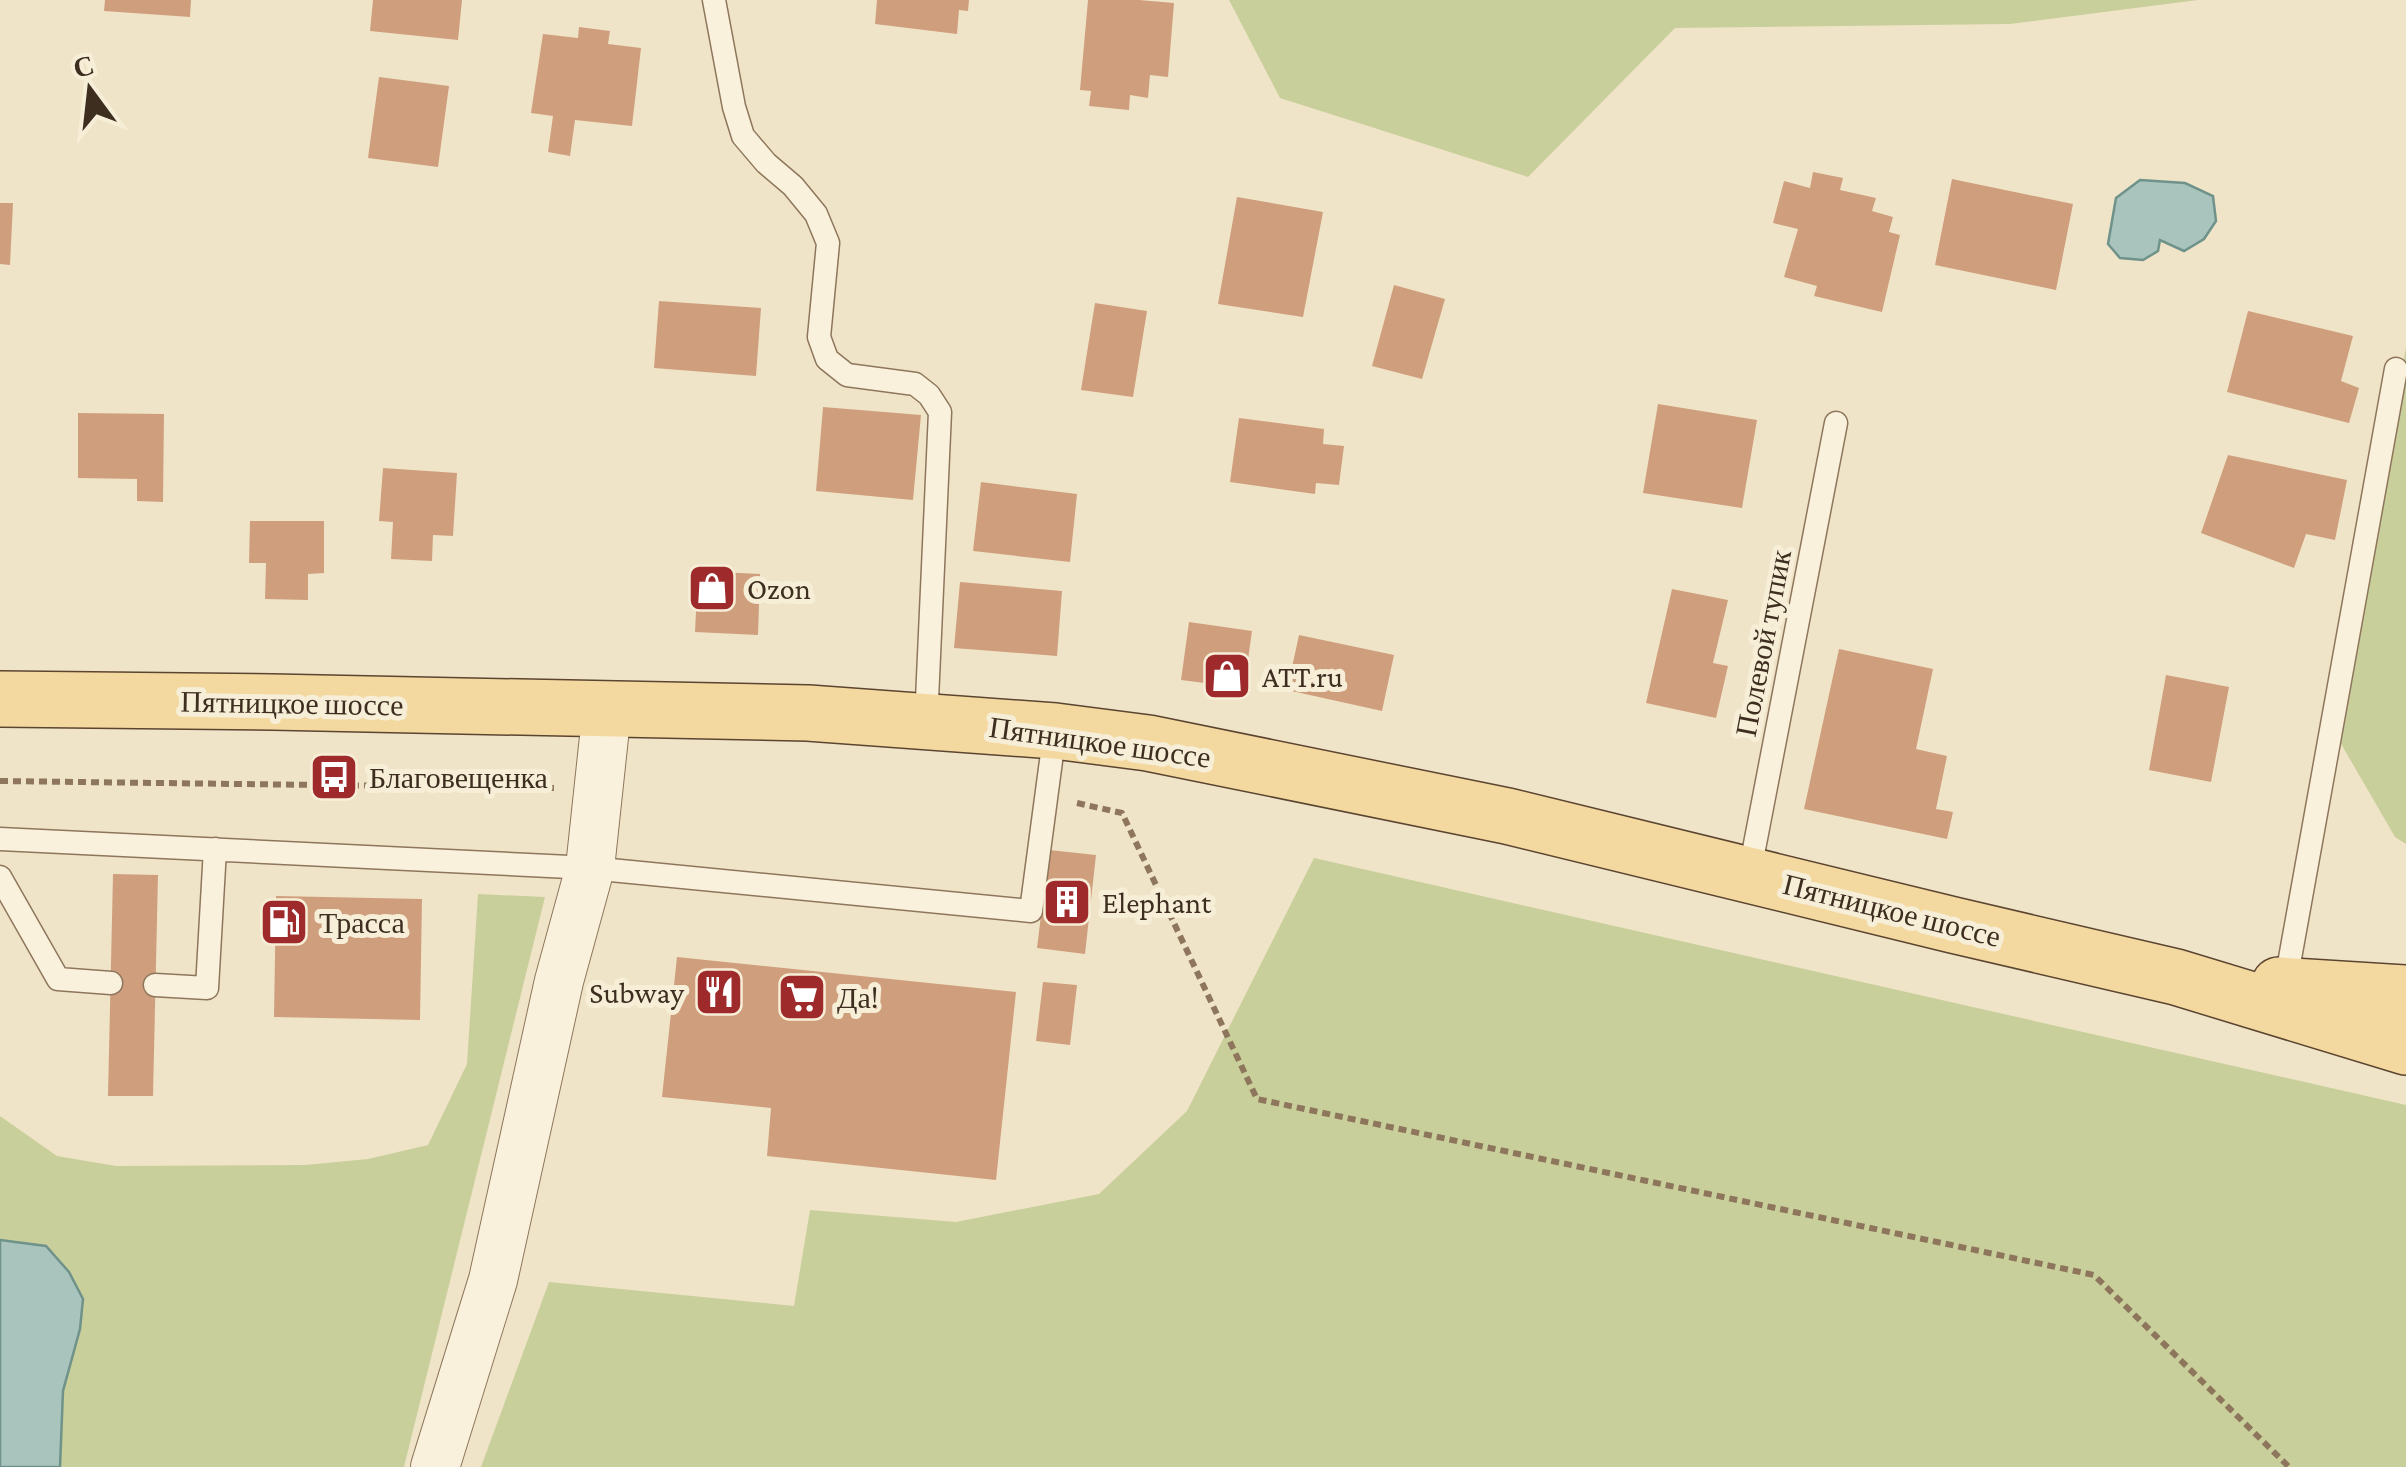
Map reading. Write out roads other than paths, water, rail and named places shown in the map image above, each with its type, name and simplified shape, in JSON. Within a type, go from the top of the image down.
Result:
[{"type":"main road","name":"Пятницкое шоссе","points":[[0,700],[808,713],[1055,731],[1148,743],[1488,812],[2176,977],[2406,1047]]},
{"type":"main road","name":"Пятницкое шоссе","points":[[2176,977],[2406,994]]},
{"type":"street","points":[[435,1467],[493,1280],[559,981],[590,868],[607,709]]},
{"type":"lane","points":[[714,0],[743,136],[816,214],[828,242],[819,337],[827,359],[847,375],[914,384],[930,395],[940,412],[926,722]]},
{"type":"lane","points":[[2284,986],[2396,369]]},
{"type":"lane","name":"Полевой тупик","points":[[1749,875],[1836,423]]},
{"type":"lane","points":[[0,840],[590,868],[1031,911],[1055,731]]},
{"type":"lane","points":[[155,985],[208,988],[215,849]]},
{"type":"lane","points":[[0,878],[58,979],[111,983]]},
{"type":"water","points":[[2140,180],[2185,183],[2213,196],[2216,221],[2204,239],[2184,251],[2160,240],[2158,251],[2143,260],[2120,258],[2108,244],[2116,198]]},
{"type":"water","points":[[0,1240],[46,1246],[69,1272],[83,1299],[80,1329],[63,1391],[60,1467],[0,1467]]},
{"type":"place","name":"Ozon","points":[[712,588]]},
{"type":"place","name":"ATT.ru","points":[[1227,676]]},
{"type":"place","name":"Благовещенка","points":[[334,777]]},
{"type":"place","name":"Elephant","points":[[1067,902]]},
{"type":"place","name":"Трасса","points":[[284,922]]},
{"type":"place","name":"Subway","points":[[719,992]]},
{"type":"place","name":"Да!","points":[[802,997]]}]
